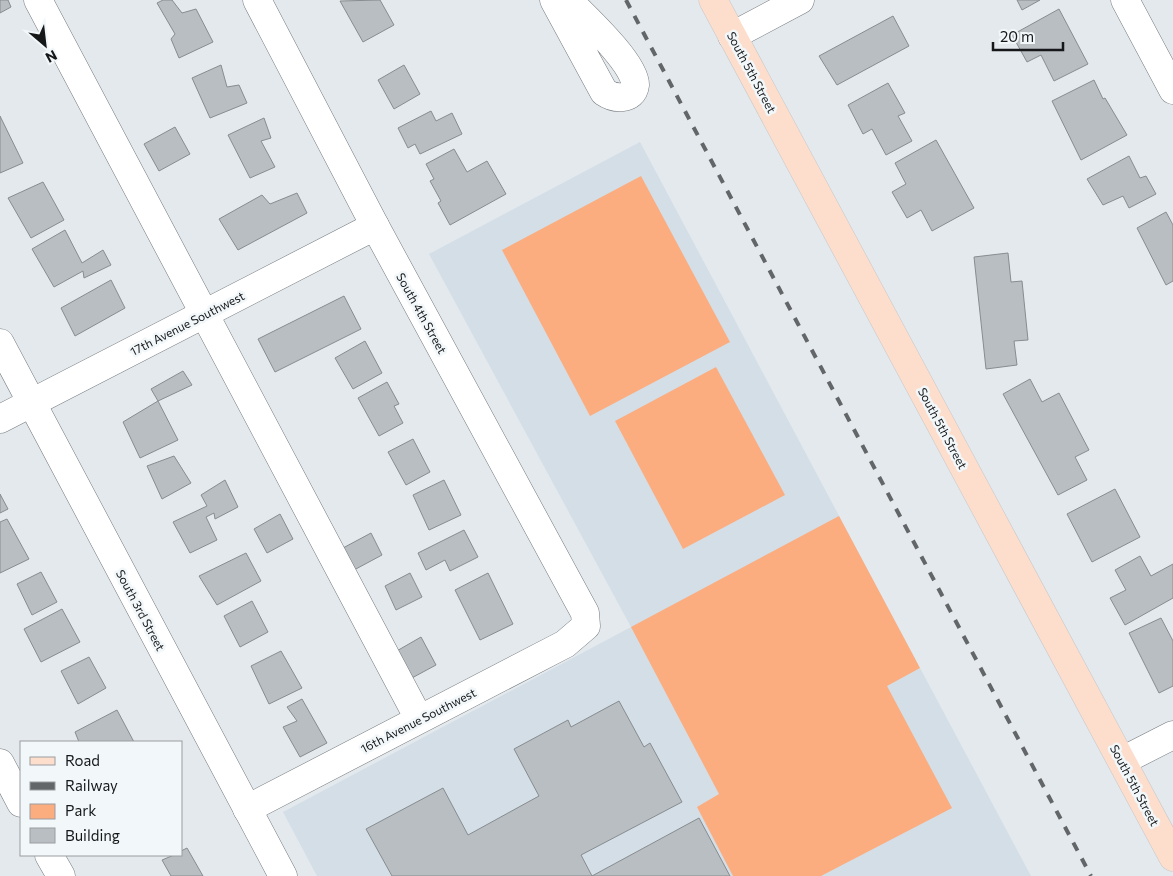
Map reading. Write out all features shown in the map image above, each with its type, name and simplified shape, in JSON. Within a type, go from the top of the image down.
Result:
[{"type":"main road","name":"South 5th Street","points":[[713,0],[1173,857]]},
{"type":"street","points":[[38,0],[419,719]]},
{"type":"street","name":"South 4th Street","points":[[256,0],[375,226],[585,613],[586,626]]},
{"type":"street","points":[[554,0],[604,92],[613,98],[624,97],[632,92],[635,84],[634,76],[618,52],[573,5],[565,0]]},
{"type":"street","points":[[732,36],[800,0]]},
{"type":"street","points":[[1125,0],[1173,90]]},
{"type":"street","name":"17th Avenue Southwest","points":[[0,419],[375,226]]},
{"type":"street","name":"South 3rd Street","points":[[0,343],[283,876]]},
{"type":"street","name":"16th Avenue Southwest","points":[[247,809],[565,644],[586,626]]},
{"type":"street","points":[[1122,761],[1173,735]]},
{"type":"street","points":[[0,763],[20,801]]},
{"type":"street","points":[[50,856],[61,876]]},
{"type":"shaded area","points":[[640,142],[1031,876],[317,876],[283,812],[631,627],[429,254]]},
{"type":"green space","points":[[641,176],[730,342],[590,416],[502,250]]},
{"type":"green space","points":[[716,367],[785,495],[683,549],[615,421]]},
{"type":"green space","points":[[839,516],[920,668],[887,686],[952,808],[821,876],[733,876],[697,807],[719,794],[631,627]]},
{"type":"building","points":[[0,0],[8,0],[11,7],[0,13]]},
{"type":"building","points":[[163,0],[172,0],[182,13],[196,9],[213,42],[179,58],[171,39],[175,34],[157,3]]},
{"type":"building","points":[[380,0],[394,25],[363,42],[340,1]]},
{"type":"building","points":[[1017,0],[1040,0],[1022,10]]},
{"type":"building","points":[[1059,9],[1088,64],[1054,81],[1041,55],[1027,62],[1012,35]]},
{"type":"building","points":[[893,16],[909,46],[837,85],[819,56]]},
{"type":"building","points":[[221,65],[227,87],[239,85],[247,103],[210,118],[192,78]]},
{"type":"building","points":[[404,65],[420,94],[394,109],[378,80]]},
{"type":"building","points":[[1094,80],[1103,99],[1105,98],[1127,135],[1081,160],[1052,101]]},
{"type":"building","points":[[888,83],[905,113],[898,116],[912,141],[886,155],[872,129],[863,134],[848,105]]},
{"type":"building","points":[[431,111],[436,121],[452,113],[462,134],[420,154],[415,144],[408,148],[398,128]]},
{"type":"building","points":[[0,116],[23,163],[0,173]]},
{"type":"building","points":[[264,118],[271,138],[261,141],[275,167],[250,178],[228,135]]},
{"type":"building","points":[[175,127],[190,154],[159,171],[144,144]]},
{"type":"building","points":[[936,140],[974,208],[932,231],[921,210],[907,218],[892,192],[906,184],[895,163]]},
{"type":"building","points":[[454,149],[467,172],[487,161],[506,194],[450,225],[438,203],[441,201],[430,181],[434,179],[426,164]]},
{"type":"building","points":[[1129,156],[1140,178],[1146,176],[1156,194],[1129,208],[1123,196],[1103,205],[1087,179]]},
{"type":"building","points":[[43,182],[64,220],[31,238],[8,198]]},
{"type":"building","points":[[297,193],[307,213],[238,250],[219,219],[262,195],[270,204]]},
{"type":"building","points":[[1166,212],[1173,225],[1173,281],[1166,285],[1137,228]]},
{"type":"building","points":[[65,230],[82,263],[103,250],[111,265],[84,278],[83,271],[54,287],[32,249]]},
{"type":"building","points":[[1008,253],[1011,282],[1022,281],[1028,340],[1014,341],[1017,365],[986,369],[974,257]]},
{"type":"building","points":[[111,280],[125,308],[75,336],[61,308]]},
{"type":"building","points":[[344,296],[361,329],[275,372],[258,339]]},
{"type":"building","points":[[365,341],[382,373],[353,389],[335,358]]},
{"type":"building","points":[[183,371],[192,385],[158,401],[151,389]]},
{"type":"building","points":[[1030,379],[1042,402],[1059,393],[1089,450],[1075,457],[1087,480],[1058,495],[1003,394]]},
{"type":"building","points":[[387,382],[399,404],[394,406],[403,423],[379,436],[358,398]]},
{"type":"building","points":[[158,401],[178,440],[140,458],[123,422]]},
{"type":"building","points":[[413,439],[430,472],[406,485],[388,452]]},
{"type":"building","points":[[174,456],[191,483],[162,499],[147,466]]},
{"type":"building","points":[[225,480],[238,507],[215,519],[214,513],[206,517],[217,540],[190,553],[173,522],[207,506],[201,495]]},
{"type":"building","points":[[444,480],[461,515],[429,530],[413,495]]},
{"type":"building","points":[[1115,489],[1140,537],[1092,562],[1067,514]]},
{"type":"building","points":[[0,494],[8,509],[0,513]]},
{"type":"building","points":[[280,514],[293,539],[267,553],[254,529]]},
{"type":"building","points":[[7,519],[29,559],[0,573],[0,522]]},
{"type":"building","points":[[464,530],[478,557],[450,571],[445,560],[426,570],[418,553]]},
{"type":"building","points":[[371,533],[382,555],[354,570],[343,548]]},
{"type":"building","points":[[246,553],[261,581],[217,605],[199,576]]},
{"type":"building","points":[[1140,556],[1151,576],[1173,564],[1173,598],[1125,625],[1110,598],[1126,590],[1115,570]]},
{"type":"building","points":[[41,572],[57,602],[32,615],[17,584]]},
{"type":"building","points":[[410,573],[422,597],[396,610],[385,586]]},
{"type":"building","points":[[488,573],[513,624],[480,640],[455,590]]},
{"type":"building","points":[[252,601],[268,632],[240,647],[224,616]]},
{"type":"building","points":[[62,609],[80,642],[41,662],[24,629]]},
{"type":"building","points":[[1161,618],[1173,641],[1173,686],[1159,693],[1129,633]]},
{"type":"building","points":[[421,637],[436,665],[410,679],[395,652]]},
{"type":"building","points":[[281,651],[302,688],[269,704],[251,666]]},
{"type":"building","points":[[89,657],[106,688],[78,704],[61,671]]},
{"type":"building","points":[[302,699],[327,743],[300,757],[283,727],[297,721],[287,707]]},
{"type":"building","points":[[619,701],[644,747],[650,743],[682,802],[581,855],[592,876],[392,876],[366,829],[443,788],[468,835],[539,796],[514,749],[568,720],[571,727]]},
{"type":"building","points":[[117,710],[133,741],[79,741],[75,732]]},
{"type":"building","points":[[699,818],[730,876],[592,876]]},
{"type":"building","points":[[187,848],[203,876],[171,876],[162,860],[172,856],[182,856],[182,850]]},
{"type":"railway","points":[[626,0],[1091,876]]}]
